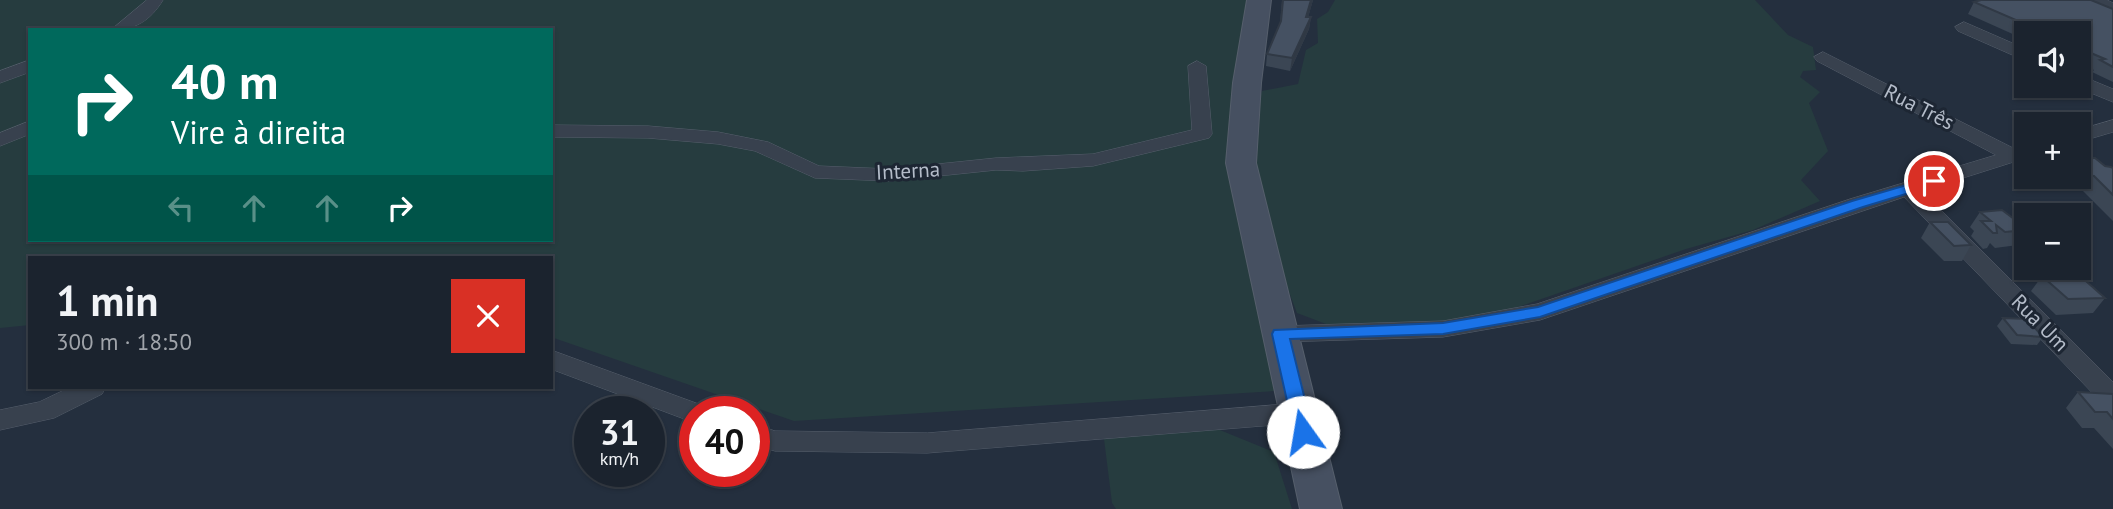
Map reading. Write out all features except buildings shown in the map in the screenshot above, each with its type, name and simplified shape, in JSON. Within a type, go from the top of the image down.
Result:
[{"type":"street","points":[[122,28],[150,8],[155,0]]},
{"type":"street","points":[[1259,0],[1247,83],[1241,163],[1321,509]]},
{"type":"street","points":[[2093,0],[2113,9]]},
{"type":"street","points":[[1964,27],[2014,50]]},
{"type":"street","name":"Rua Três","points":[[1823,57],[2014,151]]},
{"type":"street","points":[[0,77],[28,66]]},
{"type":"street","name":"Interna","points":[[553,131],[648,132],[718,138],[761,146],[815,172],[890,175],[996,164],[1023,165],[1093,160],[1202,134],[1197,66]]},
{"type":"street","points":[[2091,86],[2113,96]]},
{"type":"street","points":[[2091,132],[2113,126]]},
{"type":"street","points":[[0,140],[28,128]]},
{"type":"street","points":[[1280,334],[1443,329],[1540,312],[2014,156]]},
{"type":"street","name":"Rua Um","points":[[1908,189],[2113,398]]},
{"type":"street","points":[[553,360],[679,407]]},
{"type":"street","points":[[0,420],[45,411],[89,389]]},
{"type":"street","points":[[770,439],[927,443],[1298,413]]},
{"type":"green space","points":[[0,0],[1258,0],[1235,161],[1274,391],[794,421],[770,413],[770,396],[722,396],[553,338],[553,256],[28,256],[28,325],[0,328]]},
{"type":"green space","points":[[1335,0],[1755,0],[1788,35],[1813,47],[1816,70],[1803,71],[1800,77],[1820,92],[1809,103],[1828,151],[1801,180],[1820,201],[1753,230],[1686,249],[1498,314],[1401,328],[1334,327],[1297,313],[1260,204],[1253,147],[1255,119],[1262,91],[1298,84],[1306,50],[1318,43],[1317,19],[1328,12]]},
{"type":"green space","points":[[1215,428],[1274,452],[1292,509],[1116,509],[1112,503],[1104,439]]},
{"type":"route","points":[[1303,432],[1280,334],[1443,329],[1540,312],[1857,204],[1934,181]]}]
